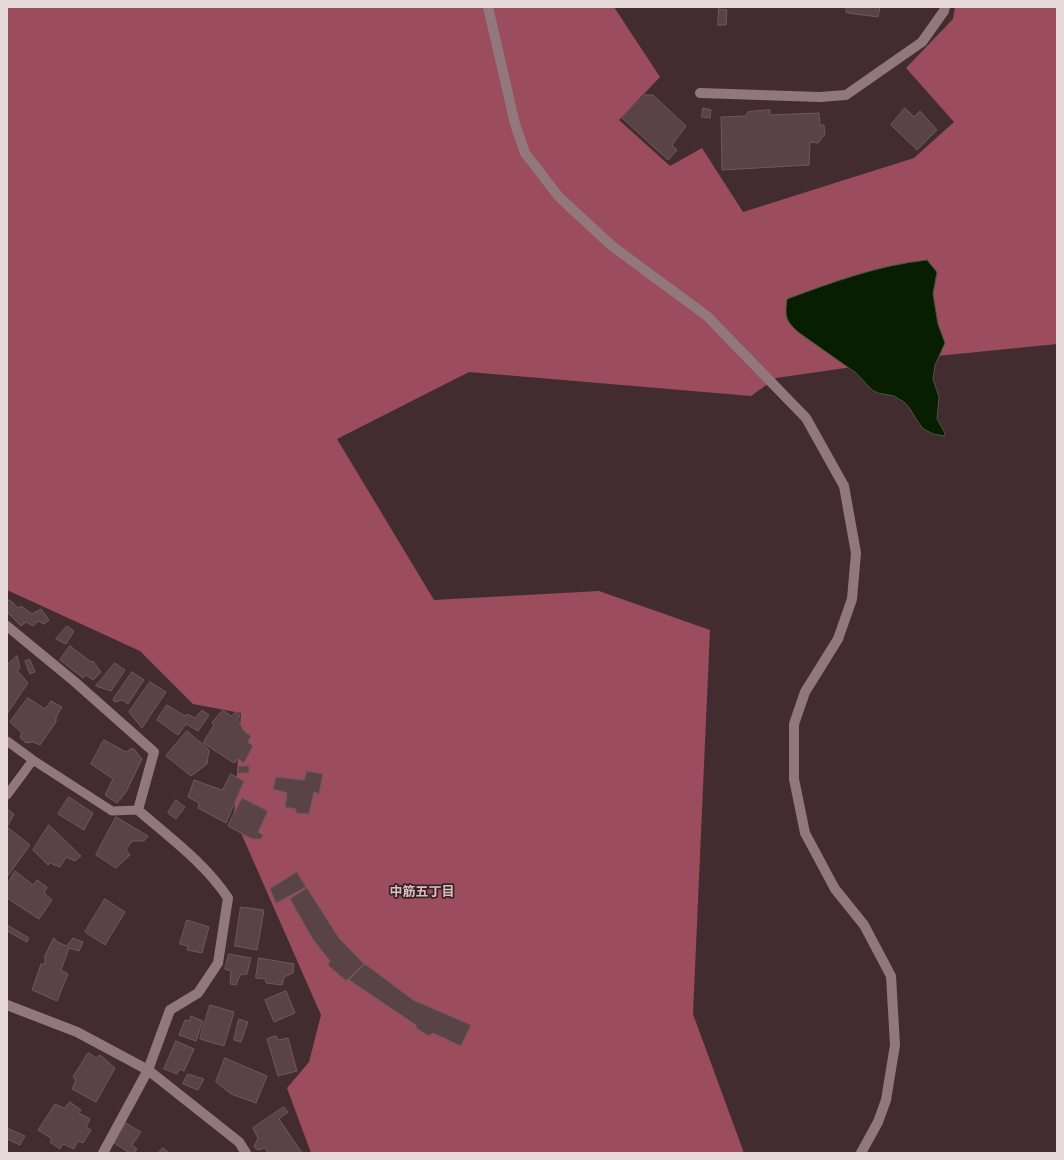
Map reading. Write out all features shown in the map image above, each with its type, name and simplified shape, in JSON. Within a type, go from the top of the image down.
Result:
[{"type":"street","points":[[488,7],[515,124],[525,152],[559,197],[612,246],[707,316],[806,418],[844,486],[856,553],[852,599],[838,639],[804,692],[794,724],[794,779],[804,833],[835,889],[864,925],[891,976],[894,1045],[886,1100],[878,1122],[861,1153]]},
{"type":"street","points":[[700,93],[820,97],[846,95],[922,42],[944,11],[945,7]]},
{"type":"street","points":[[7,626],[75,682],[154,752],[138,810],[197,861],[221,887],[228,898],[218,963],[198,993],[170,1010],[148,1070],[103,1153]]},
{"type":"street","points":[[7,1005],[77,1032],[148,1070],[239,1142],[246,1153]]},
{"type":"lane","points":[[7,741],[33,760],[112,811],[138,810]]},
{"type":"lane","points":[[7,795],[33,760]]},
{"type":"shaded area","points":[[7,7],[614,7],[660,77],[619,120],[670,166],[702,148],[743,212],[914,158],[954,122],[906,68],[953,19],[955,7],[1057,7],[1057,344],[907,359],[776,378],[751,396],[469,372],[337,439],[434,600],[599,591],[710,630],[693,1014],[744,1153],[311,1153],[287,1088],[309,1062],[321,1015],[234,817],[241,713],[193,704],[140,651],[7,590]]},
{"type":"shaded area","points":[[927,260],[937,272],[933,294],[938,324],[945,343],[935,365],[933,379],[939,397],[937,419],[945,433],[944,436],[933,434],[922,428],[904,402],[894,396],[878,393],[872,390],[856,373],[798,332],[788,321],[786,314],[787,299],[874,270],[909,262]]},
{"type":"building","points":[[847,7],[880,7],[878,17],[848,13],[846,12]]},
{"type":"building","points":[[719,9],[727,10],[726,25],[718,25]]},
{"type":"building","points":[[645,95],[653,95],[686,126],[672,145],[677,150],[668,160],[622,118]]},
{"type":"building","points":[[703,108],[711,110],[710,118],[702,117]]},
{"type":"building","points":[[905,108],[914,117],[920,111],[937,130],[917,150],[891,125]]},
{"type":"building","points":[[770,110],[770,115],[819,113],[820,125],[824,125],[825,134],[818,143],[810,142],[809,165],[722,170],[721,117],[746,116],[748,112]]},
{"type":"building","points":[[10,600],[18,608],[21,606],[32,614],[41,609],[49,620],[44,624],[38,621],[33,626],[26,622],[21,626],[7,612],[7,602]]},
{"type":"building","points":[[67,626],[74,631],[66,644],[56,639]]},
{"type":"building","points":[[70,646],[91,662],[93,661],[101,672],[93,680],[86,675],[83,678],[60,660]]},
{"type":"building","points":[[17,656],[20,668],[17,670],[28,683],[7,714],[7,665]]},
{"type":"building","points":[[30,660],[35,672],[30,674],[25,661]]},
{"type":"building","points":[[115,663],[125,670],[111,691],[96,686]]},
{"type":"building","points":[[132,672],[144,680],[128,704],[122,700],[115,702],[113,700]]},
{"type":"building","points":[[150,682],[166,692],[142,728],[129,712]]},
{"type":"building","points":[[28,698],[45,709],[51,701],[62,707],[56,717],[56,722],[40,745],[33,742],[26,743],[20,737],[22,733],[10,722]]},
{"type":"building","points":[[167,705],[185,716],[187,714],[195,718],[202,710],[209,715],[198,731],[186,724],[178,735],[157,720]]},
{"type":"building","points":[[223,710],[231,716],[236,712],[240,715],[238,720],[244,731],[251,736],[248,742],[253,746],[244,763],[238,759],[234,763],[203,743],[214,725],[212,723]]},
{"type":"building","points":[[187,731],[209,750],[207,764],[191,776],[166,756]]},
{"type":"building","points":[[104,740],[126,752],[133,748],[142,759],[126,792],[117,803],[105,795],[113,779],[91,764]]},
{"type":"building","points":[[239,766],[249,766],[249,773],[238,773]]},
{"type":"building","points":[[307,771],[323,774],[319,794],[314,792],[309,814],[296,813],[296,809],[285,807],[287,793],[273,789],[276,777],[304,780]]},
{"type":"building","points":[[231,774],[244,781],[226,823],[198,808],[199,803],[188,797],[194,780],[222,790]]},
{"type":"building","points":[[69,797],[93,813],[84,830],[58,814]]},
{"type":"building","points":[[242,798],[268,811],[258,832],[263,835],[261,839],[252,839],[228,826]]},
{"type":"building","points":[[176,800],[185,807],[176,819],[168,813]]},
{"type":"building","points":[[7,809],[14,814],[7,827]]},
{"type":"building","points":[[116,817],[148,836],[144,841],[132,841],[126,850],[130,855],[116,868],[96,855]]},
{"type":"building","points":[[49,825],[81,856],[75,861],[66,857],[60,867],[50,863],[48,865],[33,850]]},
{"type":"building","points":[[7,827],[30,845],[7,877]]},
{"type":"building","points":[[15,871],[33,885],[37,880],[47,887],[44,893],[52,900],[39,919],[7,898],[7,885]]},
{"type":"building","points":[[297,872],[306,887],[276,903],[270,889]]},
{"type":"building","points":[[307,888],[339,938],[364,964],[346,981],[328,965],[330,961],[312,938],[290,899]]},
{"type":"building","points":[[105,899],[125,912],[105,945],[85,932]]},
{"type":"building","points":[[241,907],[264,910],[257,950],[235,946]]},
{"type":"building","points":[[187,920],[209,927],[202,953],[187,950],[188,946],[180,944]]},
{"type":"building","points":[[7,925],[29,938],[27,942],[7,931]]},
{"type":"building","points":[[54,938],[57,942],[67,946],[73,938],[83,942],[79,951],[69,948],[61,970],[68,974],[57,1001],[32,990],[41,964],[45,964],[45,956]]},
{"type":"building","points":[[229,954],[251,958],[247,974],[240,975],[236,985],[230,984],[231,971],[225,969]]},
{"type":"building","points":[[259,958],[294,964],[293,973],[284,977],[282,985],[266,983],[265,979],[256,978]]},
{"type":"building","points":[[365,964],[413,1000],[471,1025],[461,1046],[433,1033],[429,1036],[416,1028],[416,1025],[349,980]]},
{"type":"building","points":[[286,991],[295,1013],[274,1022],[265,1000]]},
{"type":"building","points":[[210,1005],[234,1012],[224,1046],[200,1039]]},
{"type":"building","points":[[191,1016],[203,1021],[196,1041],[179,1035],[185,1020],[189,1021]]},
{"type":"building","points":[[239,1019],[248,1022],[241,1042],[234,1040]]},
{"type":"building","points":[[276,1036],[278,1040],[288,1038],[297,1071],[278,1076],[267,1039]]},
{"type":"building","points":[[176,1041],[194,1049],[184,1071],[180,1069],[177,1074],[164,1069]]},
{"type":"building","points":[[89,1053],[96,1058],[100,1055],[115,1068],[96,1102],[72,1089],[76,1080],[73,1077]]},
{"type":"building","points":[[225,1058],[267,1076],[256,1103],[231,1094],[216,1082]]},
{"type":"building","points":[[188,1074],[204,1079],[198,1090],[183,1084]]},
{"type":"building","points":[[70,1102],[81,1110],[79,1113],[90,1119],[86,1127],[91,1130],[83,1143],[78,1141],[74,1149],[63,1144],[60,1149],[50,1142],[52,1139],[38,1130],[55,1104],[64,1108]]},
{"type":"building","points":[[284,1107],[288,1112],[279,1119],[302,1153],[268,1153],[265,1148],[258,1150],[254,1147],[258,1138],[253,1128]]},
{"type":"building","points":[[126,1123],[141,1132],[132,1145],[137,1149],[134,1153],[130,1153],[114,1143]]},
{"type":"building","points":[[7,1128],[25,1136],[20,1145],[7,1139]]},
{"type":"building","points":[[163,1148],[169,1153],[158,1153]]},
{"type":"district","name":"中筋五丁目","points":[[422,893]]}]
